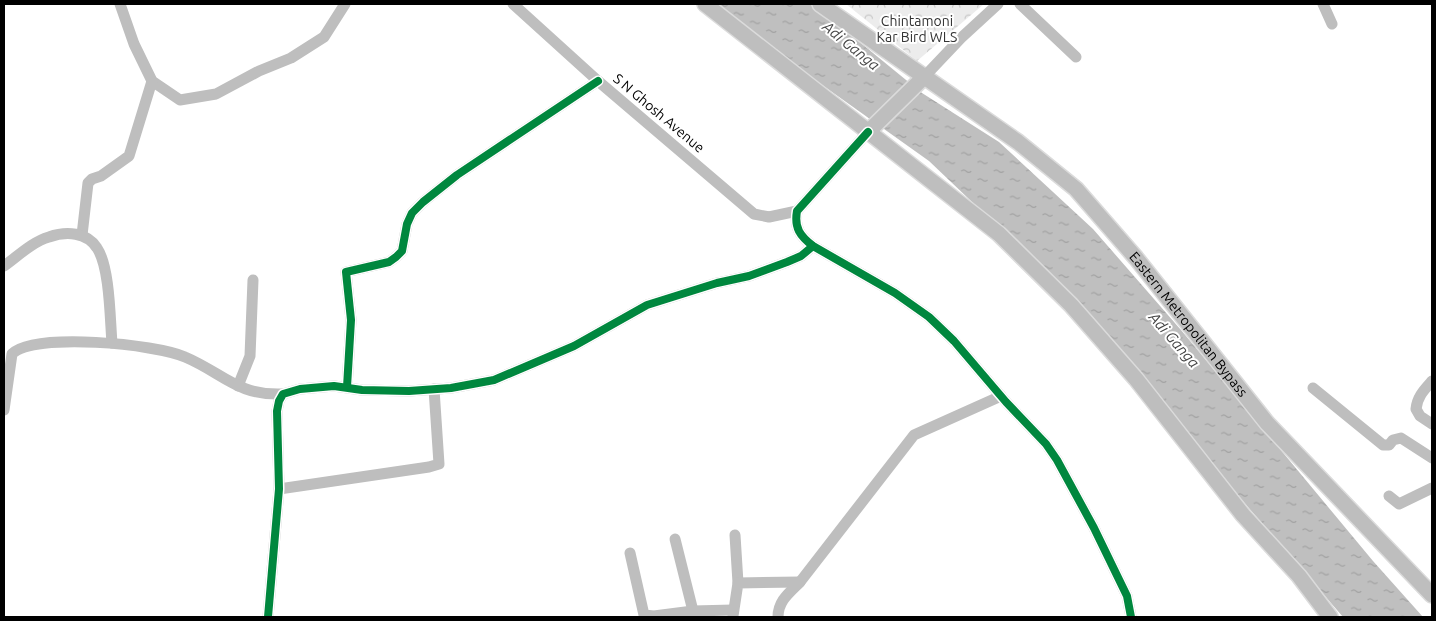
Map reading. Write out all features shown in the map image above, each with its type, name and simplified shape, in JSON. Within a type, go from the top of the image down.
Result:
[{"type":"main road","points":[[705,4],[999,234],[1071,305],[1136,379],[1243,514],[1299,576],[1330,617]]},
{"type":"main road","name":"Eastern Metropolitan Bypass","points":[[820,4],[1018,142],[1076,189],[1136,258],[1267,423],[1432,595]]},
{"type":"main road","points":[[868,132],[925,76]]},
{"type":"street","points":[[120,4],[134,44],[152,81],[180,100],[216,94],[259,71],[291,58],[324,37],[345,4]]},
{"type":"street","name":"S N Ghosh Avenue","points":[[513,4],[598,81],[754,214],[769,217],[796,210]]},
{"type":"street","points":[[925,76],[961,38],[998,4]]},
{"type":"street","points":[[1020,4],[1076,57]]},
{"type":"street","points":[[1323,4],[1332,24]]},
{"type":"street","points":[[82,235],[88,183],[129,156],[152,81]]},
{"type":"street","points":[[347,387],[351,320],[346,272],[389,262],[396,257],[402,251],[407,224],[412,213],[423,202],[457,175],[598,81]]},
{"type":"street","points":[[868,132],[796,210],[795,221],[797,228],[803,238],[813,246],[894,293],[930,317],[954,341],[1001,396],[1046,444],[1057,460],[1094,528],[1127,596],[1131,617]]},
{"type":"street","points":[[4,266],[35,244],[49,237],[67,234],[82,235],[97,248],[101,256],[107,290],[112,343]]},
{"type":"street","points":[[4,410],[12,354],[16,350],[27,346],[47,343],[112,343],[183,356],[238,386],[260,393],[284,394],[300,388],[313,387],[347,387],[386,391],[434,389],[494,380],[574,346],[647,306],[717,283],[749,276],[801,256],[813,246]]},
{"type":"street","points":[[238,386],[250,356],[253,280]]},
{"type":"street","points":[[1432,381],[1416,402],[1416,409],[1420,416],[1432,424]]},
{"type":"street","points":[[1312,388],[1383,444],[1389,444],[1393,440],[1401,438],[1432,458]]},
{"type":"street","points":[[279,489],[429,468],[439,464],[434,389]]},
{"type":"street","points":[[268,617],[279,489],[277,411],[279,401],[284,394]]},
{"type":"street","points":[[778,617],[778,610],[785,597],[800,582],[914,435],[1001,396]]},
{"type":"street","points":[[1389,496],[1399,504],[1432,488]]},
{"type":"street","points":[[630,553],[639,616],[693,611],[733,614],[738,583],[735,535]]},
{"type":"street","points":[[675,539],[693,611]]},
{"type":"street","points":[[738,583],[800,582]]},
{"type":"green space","name":"Chintamoni Kar Bird WLS","points":[[846,4],[984,4],[917,61]]},
{"type":"water","name":"Adi Ganga","points":[[718,4],[813,4],[922,93],[999,142],[1093,229],[1181,330],[1373,561],[1423,617],[1343,617],[1241,499],[1092,316],[929,161],[773,50]]},
{"type":"cycle path","points":[[347,387],[351,320],[346,272],[389,262],[396,257],[402,251],[407,224],[412,213],[423,202],[457,175],[598,81]]},
{"type":"cycle path","points":[[868,132],[797,211],[796,222],[799,231],[813,246],[895,293],[929,317],[954,341],[1006,402],[1046,444],[1057,460],[1094,528],[1127,596],[1131,617]]},
{"type":"cycle path","points":[[268,617],[279,489],[277,411],[283,394],[300,389],[334,386],[362,390],[409,391],[451,388],[494,380],[574,346],[647,305],[717,283],[749,276],[801,256],[813,246]]}]
